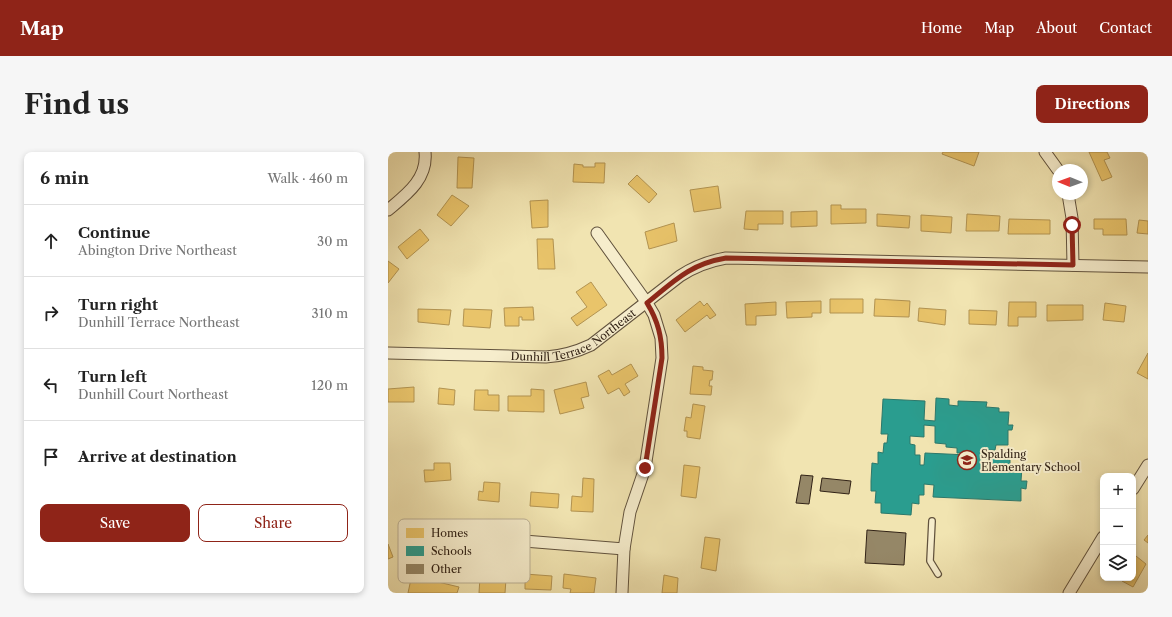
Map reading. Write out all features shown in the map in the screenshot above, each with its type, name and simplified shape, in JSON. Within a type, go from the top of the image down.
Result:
[{"type":"street","points":[[388,210],[411,191],[419,180],[424,168],[425,152]]},
{"type":"street","points":[[1045,152],[1054,164]]},
{"type":"street","points":[[1069,200],[1072,218],[1073,265]]},
{"type":"street","points":[[597,233],[647,303],[654,315],[662,344],[662,358],[645,468],[630,512],[624,549],[622,593]]},
{"type":"street","name":"Dunhill Terrace Northeast","points":[[388,353],[546,357],[560,356],[576,352],[591,345],[691,269],[709,261],[726,258],[1073,265],[1148,268]]},
{"type":"street","points":[[1136,484],[1148,466]]},
{"type":"street","points":[[530,541],[624,549]]},
{"type":"street","points":[[1069,593],[1100,542]]},
{"type":"lane","points":[[932,522],[930,561],[938,574]]},
{"type":"building: Homes","points":[[943,152],[979,152],[974,166],[942,154]]},
{"type":"building: Homes","points":[[1089,152],[1107,152],[1110,158],[1104,160],[1112,177],[1102,181]]},
{"type":"building: Homes","points":[[458,157],[474,158],[472,188],[457,188]]},
{"type":"building: Homes","points":[[595,163],[605,163],[604,183],[573,182],[574,164],[583,165],[583,167],[595,167]]},
{"type":"building: Homes","points":[[637,175],[657,194],[649,203],[628,184]]},
{"type":"building: Homes","points":[[718,186],[721,208],[694,212],[690,190]]},
{"type":"building: Homes","points":[[452,195],[469,206],[451,226],[437,215]]},
{"type":"building: Homes","points":[[548,200],[548,227],[532,228],[530,201]]},
{"type":"building: Homes","points":[[831,205],[841,205],[841,209],[866,209],[866,223],[831,224]]},
{"type":"building: Homes","points":[[746,211],[783,211],[783,224],[758,224],[758,230],[744,229]]},
{"type":"building: Homes","points":[[817,211],[817,226],[791,227],[791,212]]},
{"type":"building: Homes","points":[[877,214],[910,216],[909,228],[877,226]]},
{"type":"building: Homes","points":[[967,214],[1000,216],[999,231],[966,231]]},
{"type":"building: Homes","points":[[921,215],[952,217],[951,233],[921,231]]},
{"type":"building: Homes","points":[[1009,219],[1050,220],[1050,234],[1008,234]]},
{"type":"building: Homes","points":[[1094,219],[1126,219],[1127,235],[1103,235],[1103,229],[1094,229]]},
{"type":"building: Homes","points":[[1139,220],[1148,221],[1148,234],[1137,233]]},
{"type":"building: Homes","points":[[674,223],[677,241],[649,249],[645,232]]},
{"type":"building: Homes","points":[[420,229],[429,240],[407,259],[398,247]]},
{"type":"building: Homes","points":[[537,239],[553,239],[555,269],[538,269]]},
{"type":"building: Homes","points":[[388,261],[399,269],[388,283]]},
{"type":"building: Homes","points":[[591,282],[607,305],[577,326],[571,318],[587,307],[576,292]]},
{"type":"building: Homes","points":[[830,299],[863,299],[863,313],[830,313]]},
{"type":"building: Homes","points":[[875,299],[910,301],[909,317],[874,316]]},
{"type":"building: Homes","points":[[700,301],[704,306],[707,303],[716,315],[710,319],[707,315],[685,332],[676,320]]},
{"type":"building: Homes","points":[[821,301],[821,313],[812,313],[812,317],[787,318],[786,302]]},
{"type":"building: Homes","points":[[776,302],[776,315],[756,316],[756,325],[746,325],[745,304]]},
{"type":"building: Homes","points":[[1009,302],[1036,302],[1036,317],[1018,317],[1018,326],[1008,326]]},
{"type":"building: Homes","points":[[1105,303],[1126,306],[1124,322],[1103,320]]},
{"type":"building: Homes","points":[[1047,305],[1083,305],[1083,320],[1047,321]]},
{"type":"building: Homes","points":[[533,307],[534,320],[522,320],[522,317],[519,317],[519,326],[505,326],[504,308]]},
{"type":"building: Homes","points":[[919,308],[946,310],[945,325],[918,321]]},
{"type":"building: Homes","points":[[418,309],[451,310],[449,325],[418,322]]},
{"type":"building: Homes","points":[[464,309],[492,310],[490,328],[463,326]]},
{"type":"building: Homes","points":[[969,310],[997,311],[996,325],[969,324]]},
{"type":"building: Homes","points":[[1148,353],[1148,379],[1137,373]]},
{"type":"building: Homes","points":[[631,364],[638,376],[625,384],[630,392],[624,396],[619,388],[608,394],[598,376],[609,370],[612,375]]},
{"type":"building: Homes","points":[[693,366],[703,367],[703,370],[713,371],[712,380],[710,380],[709,386],[712,386],[711,395],[690,394]]},
{"type":"building: Homes","points":[[586,382],[589,396],[581,398],[584,408],[560,414],[554,390]]},
{"type":"building: Homes","points":[[414,387],[414,402],[388,402],[388,389]]},
{"type":"building: Homes","points":[[439,388],[455,390],[454,405],[438,404]]},
{"type":"building: Homes","points":[[531,389],[544,390],[544,412],[508,411],[508,396],[531,396]]},
{"type":"building: Homes","points":[[475,390],[488,390],[488,395],[499,395],[499,411],[474,410]]},
{"type":"building: Homes","points":[[693,404],[705,406],[700,439],[687,437],[687,431],[684,431],[686,417],[691,418]]},
{"type":"building: Homes","points":[[434,463],[450,463],[451,480],[425,482],[424,470],[434,470]]},
{"type":"building: Homes","points":[[684,465],[700,467],[696,498],[681,496]]},
{"type":"building: Homes","points":[[583,478],[594,479],[593,512],[571,511],[572,496],[582,497]]},
{"type":"building: Homes","points":[[484,482],[500,483],[499,502],[478,500],[479,491],[483,492]]},
{"type":"building: Homes","points":[[531,492],[559,494],[558,508],[530,506]]},
{"type":"building: Homes","points":[[1148,535],[1148,543],[1144,540]]},
{"type":"building: Homes","points":[[705,537],[720,539],[716,571],[701,568]]},
{"type":"building: Homes","points":[[388,544],[393,557],[388,559]]},
{"type":"building: Homes","points":[[1136,556],[1146,564],[1133,587],[1122,581],[1136,581]]},
{"type":"building: Homes","points":[[530,574],[552,576],[551,590],[525,589],[525,583],[530,583]]},
{"type":"building: Homes","points":[[564,574],[596,578],[594,593],[570,593],[571,589],[563,588]]},
{"type":"building: Homes","points":[[664,575],[678,578],[677,593],[662,593]]},
{"type":"building: Homes","points":[[410,583],[442,583],[459,587],[457,593],[408,593]]},
{"type":"building: Homes","points":[[480,583],[506,583],[505,593],[479,593]]},
{"type":"building: Schools","name":"Spalding Elementary School","points":[[936,398],[949,399],[949,405],[958,406],[958,401],[987,402],[986,407],[999,408],[999,412],[1009,412],[1008,425],[1013,425],[1012,430],[1008,430],[1008,445],[996,445],[995,450],[985,450],[984,453],[1002,453],[1001,456],[1010,456],[1010,467],[1022,467],[1021,481],[1027,481],[1026,489],[1021,488],[1021,501],[933,497],[934,485],[924,484],[924,495],[919,495],[919,504],[912,503],[911,515],[881,513],[881,503],[875,503],[876,491],[871,491],[871,481],[872,463],[878,464],[878,452],[883,453],[884,443],[887,443],[888,434],[881,434],[883,399],[925,401],[924,420],[935,421]],"holes":[[[924,425],[935,426],[935,443],[946,444],[946,447],[957,448],[957,453],[968,453],[968,455],[925,453],[924,465],[920,465],[920,455],[915,455],[915,445],[910,444],[910,436],[924,437]]]},
{"type":"building: Other","points":[[801,475],[813,476],[809,504],[796,503]]},
{"type":"building: Other","points":[[822,478],[851,481],[849,494],[820,491]]},
{"type":"building: Other","points":[[867,530],[906,533],[904,565],[865,563]]},
{"type":"place","name":"Spalding Elementary School","points":[[967,460]]},
{"type":"route","points":[[645,468],[662,358],[662,344],[659,329],[654,315],[647,303],[691,269],[709,261],[726,258],[1073,265],[1072,225]]}]
